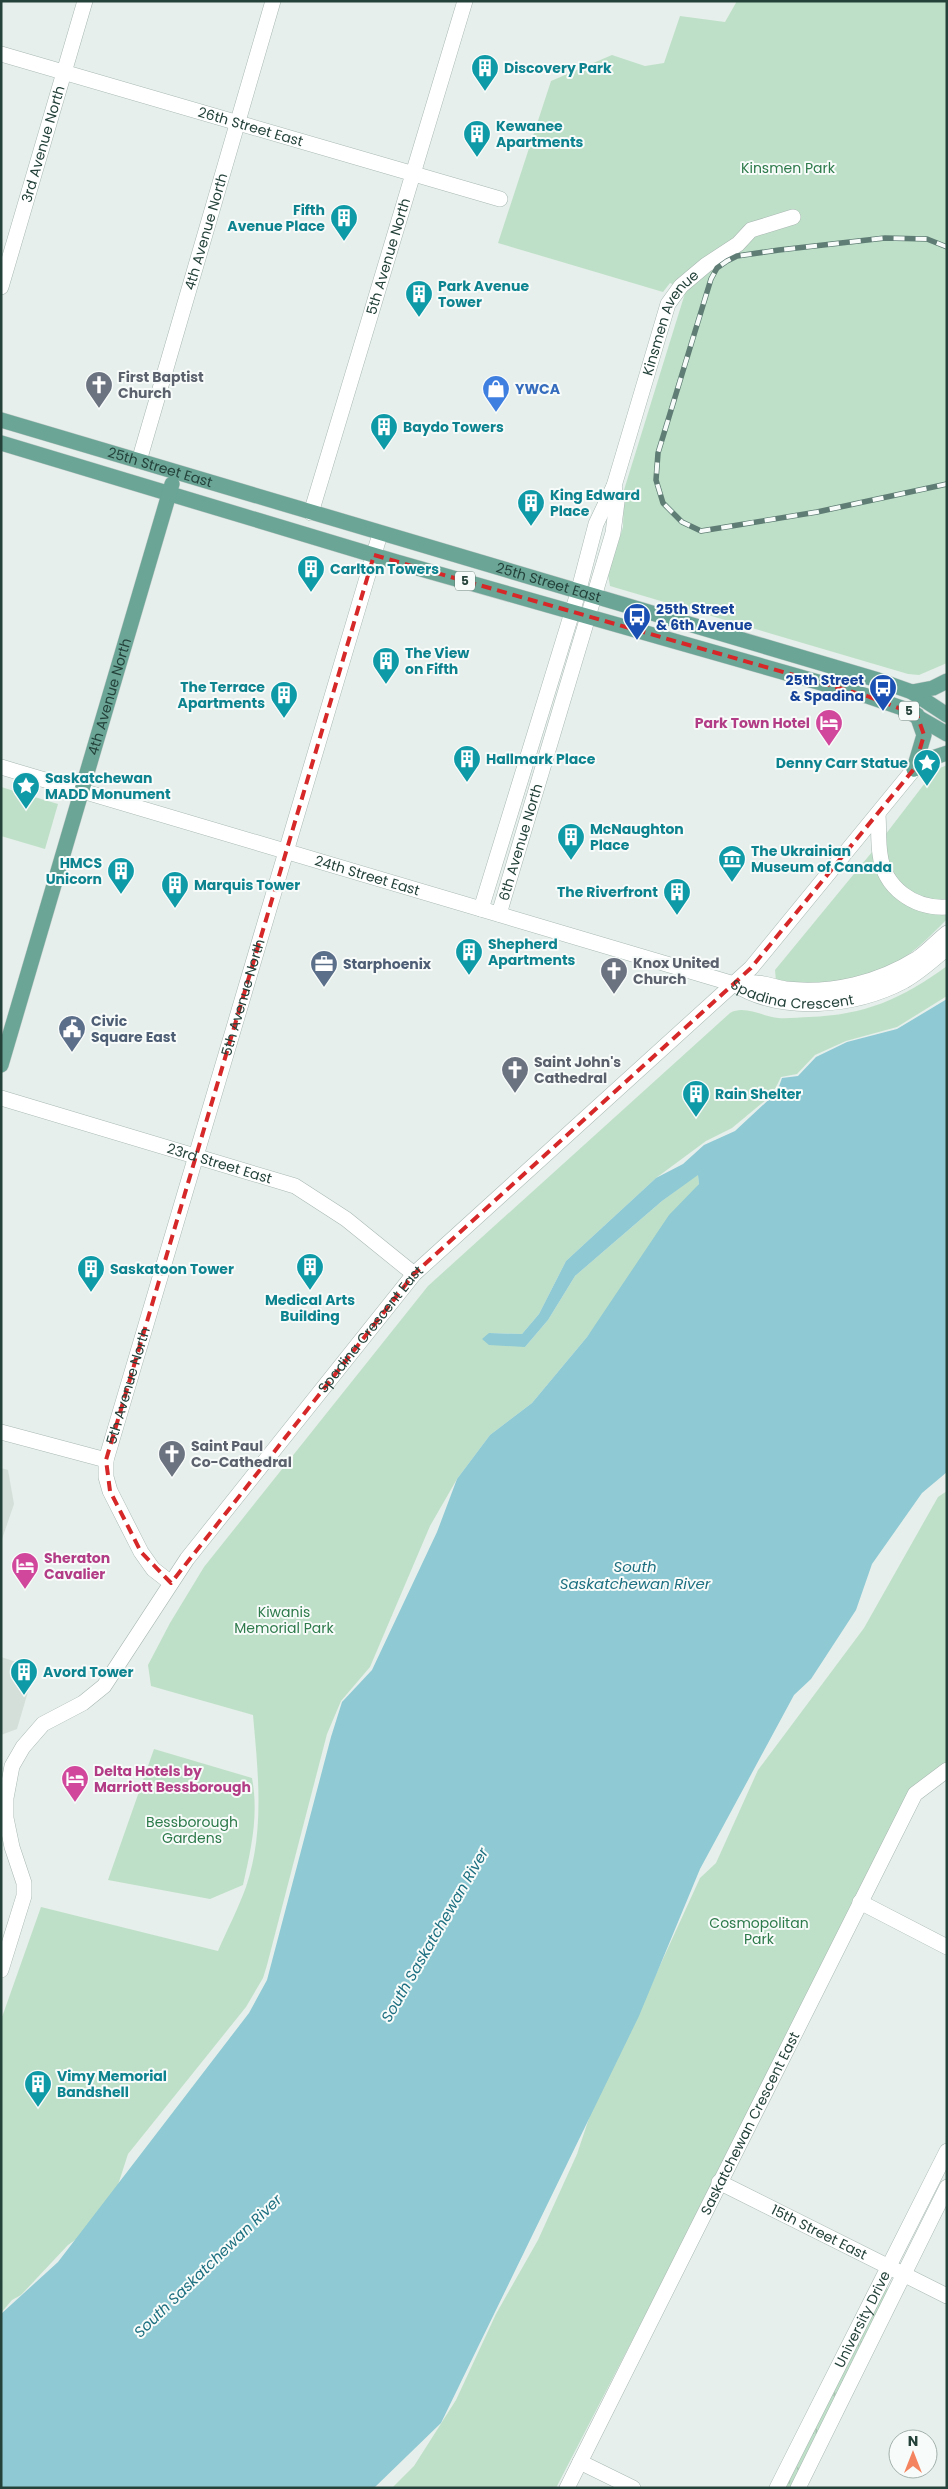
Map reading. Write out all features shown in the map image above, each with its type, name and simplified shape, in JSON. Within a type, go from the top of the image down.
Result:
[{"type":"main road","name":"25th Street East","points":[[1,420],[578,593],[878,680],[912,692],[947,715]]},
{"type":"main road","name":"25th Street East","points":[[1,443],[374,555],[867,696],[917,715],[947,734]]},
{"type":"main road","name":"4th Avenue North","points":[[1,1065],[176,472]]},
{"type":"main road","points":[[912,692],[933,688],[947,682]]},
{"type":"main road","points":[[914,769],[924,735],[917,715]]},
{"type":"main road","points":[[914,769],[932,758],[947,753]]},
{"type":"street","name":"3rd Avenue North","points":[[1,287],[85,1]]},
{"type":"street","name":"4th Avenue North","points":[[139,462],[273,1]]},
{"type":"street","name":"5th Avenue North","points":[[311,513],[465,1]]},
{"type":"street","name":"26th Street East","points":[[1,54],[237,121],[500,199]]},
{"type":"street","name":"Kinsmen Avenue","points":[[578,593],[596,524],[614,486],[668,304],[676,291],[706,265],[738,244],[751,230],[793,217]]},
{"type":"street","name":"Kinsmen Avenue","points":[[595,598],[615,523],[616,502],[614,486]]},
{"type":"street","name":"5th Avenue North","points":[[106,1460],[380,534]]},
{"type":"street","name":"6th Avenue North","points":[[481,909],[578,593]]},
{"type":"street","name":"6th Avenue North","points":[[499,914],[595,598]]},
{"type":"street","name":"24th Street East","points":[[1,767],[287,850],[734,984]]},
{"type":"street","name":"Spadina Crescent East","points":[[1,1970],[24,1896],[24,1883],[12,1848],[6,1818],[7,1764],[43,1724],[83,1703],[104,1686],[187,1559],[414,1274],[751,968],[914,769]]},
{"type":"street","points":[[878,814],[880,855],[892,885],[908,899],[935,908],[947,907]]},
{"type":"street","name":"Spadina Crescent","points":[[734,984],[757,982],[786,989],[804,990],[834,989],[856,985],[918,958],[947,933]]},
{"type":"street","name":"Spadina Crescent","points":[[734,984],[749,994],[786,1003],[814,1004],[842,1001],[902,982],[917,974],[947,948]]},
{"type":"street","name":"23rd Street East","points":[[1,1098],[197,1157],[247,1170],[309,1194],[346,1219],[414,1274]]},
{"type":"street","points":[[1,1432],[106,1460],[106,1477],[110,1491],[141,1552],[154,1569],[171,1583]]},
{"type":"street","name":"Saskatchewan Crescent East","points":[[567,2488],[915,1794],[947,1770]]},
{"type":"street","points":[[860,1902],[947,1947]]},
{"type":"street","name":"University Drive","points":[[777,2488],[947,2151]]},
{"type":"street","name":"15th Street East","points":[[720,2182],[947,2296]]},
{"type":"street","name":"University Drive","points":[[798,2488],[947,2187]]},
{"type":"street","points":[[580,2462],[633,2488]]},
{"type":"highlighted area","points":[[374,555],[867,696],[917,715],[924,735],[914,769],[751,968],[414,1274],[171,1583],[141,1552],[110,1491],[106,1460]]},
{"type":"shaded area","points":[[1,1468],[8,1470],[14,1504],[1,1542]]},
{"type":"shaded area","points":[[1,1657],[35,1668],[17,1729],[1,1735]]},
{"type":"green space","name":"Kinsmen Park","points":[[737,1],[947,1],[947,663],[919,675],[908,674],[610,586],[608,575],[623,527],[624,490],[686,290],[670,283],[663,292],[498,243],[551,81],[612,55],[645,66],[664,63],[680,16],[725,22]]},
{"type":"green space","points":[[947,765],[947,919],[913,951],[883,968],[848,979],[829,982],[792,983],[776,981],[775,970],[872,852],[935,770]]},
{"type":"green space","points":[[1,787],[58,804],[45,849],[1,836]]},
{"type":"green space","name":"Kiwanis Memorial Park","points":[[947,966],[947,996],[897,1027],[846,1041],[815,1055],[797,1074],[781,1077],[772,1095],[732,1128],[706,1141],[656,1178],[566,1261],[539,1314],[522,1334],[489,1333],[525,1347],[548,1320],[575,1276],[662,1201],[698,1174],[699,1184],[587,1337],[532,1403],[490,1435],[457,1479],[430,1526],[370,1667],[341,1701],[327,1734],[267,1965],[263,1978],[246,2007],[128,2154],[116,2191],[78,2238],[68,2245],[21,2295],[12,2300],[1,2313],[1,2020],[41,1907],[218,1951],[243,1895],[252,1866],[258,1823],[257,1758],[253,1715],[151,1686],[148,1665],[170,1623],[204,1567],[428,1286],[730,1013],[741,1010],[786,1018],[848,1013],[865,1009],[898,996],[914,988]]},
{"type":"green space","name":"Cosmopolitan Park","points":[[947,1491],[947,1769],[913,1796],[556,2488],[392,2488],[414,2466],[456,2400],[496,2314],[538,2240],[577,2154],[608,2062],[625,2042],[700,1878],[716,1863],[758,1770],[864,1628],[938,1497]]},
{"type":"green space","name":"Bessborough Gardens","points":[[154,1749],[252,1778],[255,1805],[254,1819],[243,1885],[210,1899],[108,1880]]},
{"type":"green space","points":[[885,2287],[890,2290],[792,2488],[783,2488]]},
{"type":"water","name":"South Saskatchewan River","points":[[947,999],[947,1472],[922,1493],[872,1564],[856,1610],[811,1679],[794,1695],[700,1869],[639,2016],[441,2423],[374,2488],[1,2488],[1,2314],[58,2262],[249,2013],[267,1980],[331,1737],[342,1702],[372,1670],[437,1532],[457,1479],[490,1435],[532,1403],[587,1337],[669,1215],[699,1184],[698,1175],[662,1201],[575,1276],[548,1320],[525,1347],[489,1345],[482,1339],[489,1333],[522,1334],[539,1314],[566,1261],[656,1178],[683,1164],[704,1145],[735,1131],[777,1092],[782,1078],[798,1076],[816,1057],[847,1042],[897,1029]]},
{"type":"railway","points":[[947,247],[927,239],[885,238],[737,256],[717,268],[711,279],[658,453],[656,480],[663,503],[682,522],[701,531],[817,512],[947,484]]},
{"type":"place","name":"Discovery Park","points":[[485,92]]},
{"type":"place","name":"Kewanee Apartments","points":[[477,158]]},
{"type":"place","name":"Fifth Avenue Place","points":[[344,242]]},
{"type":"place","name":"Park Avenue Tower","points":[[419,318]]},
{"type":"place","name":"First Baptist Church","points":[[99,409]]},
{"type":"place","name":"YWCA","points":[[496,413]]},
{"type":"place","name":"Baydo Towers","points":[[384,451]]},
{"type":"place","name":"King Edward Place","points":[[531,527]]},
{"type":"place","name":"Carlton Towers","points":[[311,593]]},
{"type":"place","name":"25th Street & 6th Avenue","points":[[637,641]]},
{"type":"place","name":"The View on Fifth","points":[[386,685]]},
{"type":"place","name":"25th Street & Spadina","points":[[883,712]]},
{"type":"place","name":"The Terrace Apartments","points":[[284,719]]},
{"type":"place","name":"Park Town Hotel","points":[[829,747]]},
{"type":"place","name":"Hallmark Place","points":[[467,783]]},
{"type":"place","name":"Denny Carr Statue","points":[[927,787]]},
{"type":"place","name":"Saskatchewan MADD Monument","points":[[26,810]]},
{"type":"place","name":"McNaughton Place","points":[[571,861]]},
{"type":"place","name":"The Ukrainian Museum of Canada","points":[[732,883]]},
{"type":"place","name":"HMCS Unicorn","points":[[121,895]]},
{"type":"place","name":"Marquis Tower","points":[[175,909]]},
{"type":"place","name":"The Riverfront","points":[[677,916]]},
{"type":"place","name":"Shepherd Apartments","points":[[469,976]]},
{"type":"place","name":"Starphoenix","points":[[324,988]]},
{"type":"place","name":"Knox United Church","points":[[614,995]]},
{"type":"place","name":"Civic Square East","points":[[72,1053]]},
{"type":"place","name":"Saint John's Cathedral","points":[[515,1094]]},
{"type":"place","name":"Rain Shelter","points":[[696,1118]]},
{"type":"place","name":"Medical Arts Building","points":[[310,1291]]},
{"type":"place","name":"Saskatoon Tower","points":[[91,1293]]},
{"type":"place","name":"Saint Paul Co-Cathedral","points":[[172,1478]]},
{"type":"place","name":"Sheraton Cavalier","points":[[25,1590]]},
{"type":"place","name":"Avord Tower","points":[[24,1696]]},
{"type":"place","name":"Delta Hotels by Marriott Bessborough","points":[[75,1803]]},
{"type":"place","name":"Vimy Memorial Bandshell","points":[[38,2108]]}]
